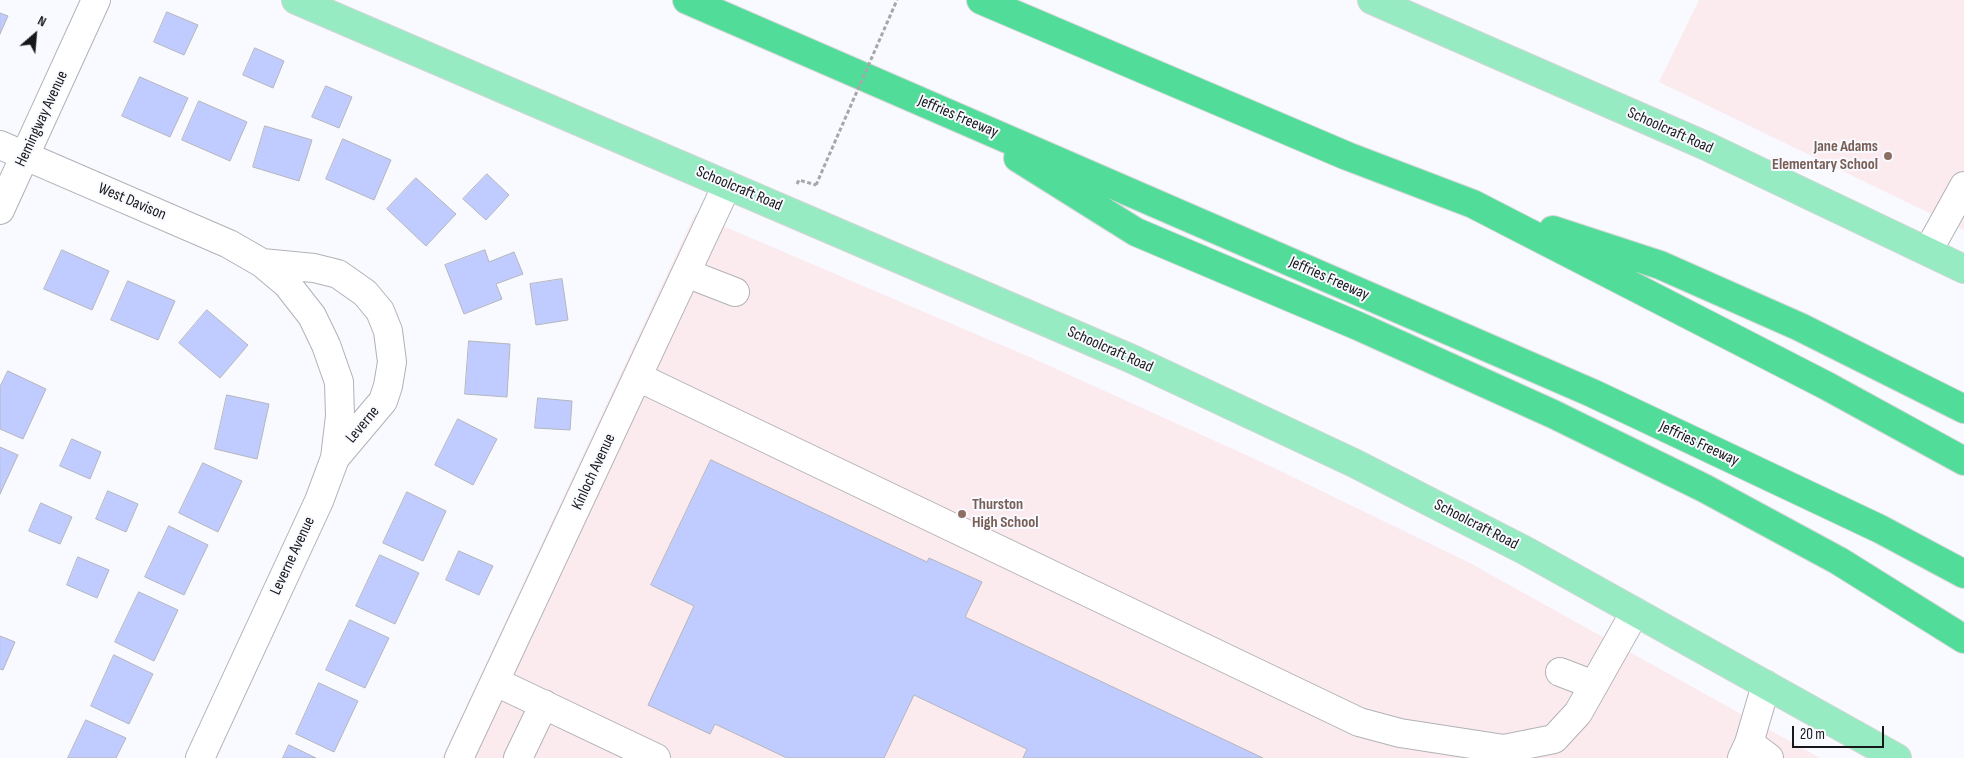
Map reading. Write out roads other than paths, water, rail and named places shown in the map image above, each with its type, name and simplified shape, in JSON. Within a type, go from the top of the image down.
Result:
[{"type":"highway","name":"Jeffries Freeway","points":[[687,0],[1592,393],[1880,529],[1964,574]]},
{"type":"highway","points":[[981,0],[1348,156],[1473,204],[1660,265],[1800,327],[1964,409]]},
{"type":"highway","points":[[939,108],[1136,232],[1438,362],[1553,414],[1686,480],[1839,561],[1964,638]]},
{"type":"highway","points":[[1473,204],[1827,386],[1964,461]]},
{"type":"main road","name":"Schoolcraft Road","points":[[296,0],[1132,359],[1354,463],[1526,551],[1897,758]]},
{"type":"main road","name":"Schoolcraft Road","points":[[1372,0],[1704,145],[1964,269]]},
{"type":"street","name":"Hemingway Avenue","points":[[0,210],[96,0]]},
{"type":"street","name":"West Davison","points":[[0,145],[229,244],[262,263],[292,290],[312,316],[326,345]]},
{"type":"street","name":"Kinloch Avenue","points":[[459,758],[727,185]]},
{"type":"street","points":[[1928,251],[1964,186]]},
{"type":"street","name":"West Davison","points":[[262,263],[314,268],[338,274],[365,293],[380,311],[388,331],[392,362]]},
{"type":"street","points":[[686,273],[735,292]]},
{"type":"street","name":"Leverne Avenue","points":[[200,758],[319,501],[336,458],[340,416],[339,382],[326,345]]},
{"type":"street","name":"Leverne","points":[[336,458],[383,402],[392,362]]},
{"type":"street","points":[[638,377],[1359,722],[1400,733],[1504,749],[1554,740],[1578,713],[1635,612]]},
{"type":"street","points":[[1560,672],[1594,685]]},
{"type":"street","points":[[496,682],[656,758]]},
{"type":"street","points":[[1753,753],[1766,685]]},
{"type":"street","points":[[518,758],[544,704]]},
{"type":"place","name":"Jane Adams Elementary School","points":[[1888,156]]},
{"type":"place","name":"Thurston High School","points":[[962,514]]}]
